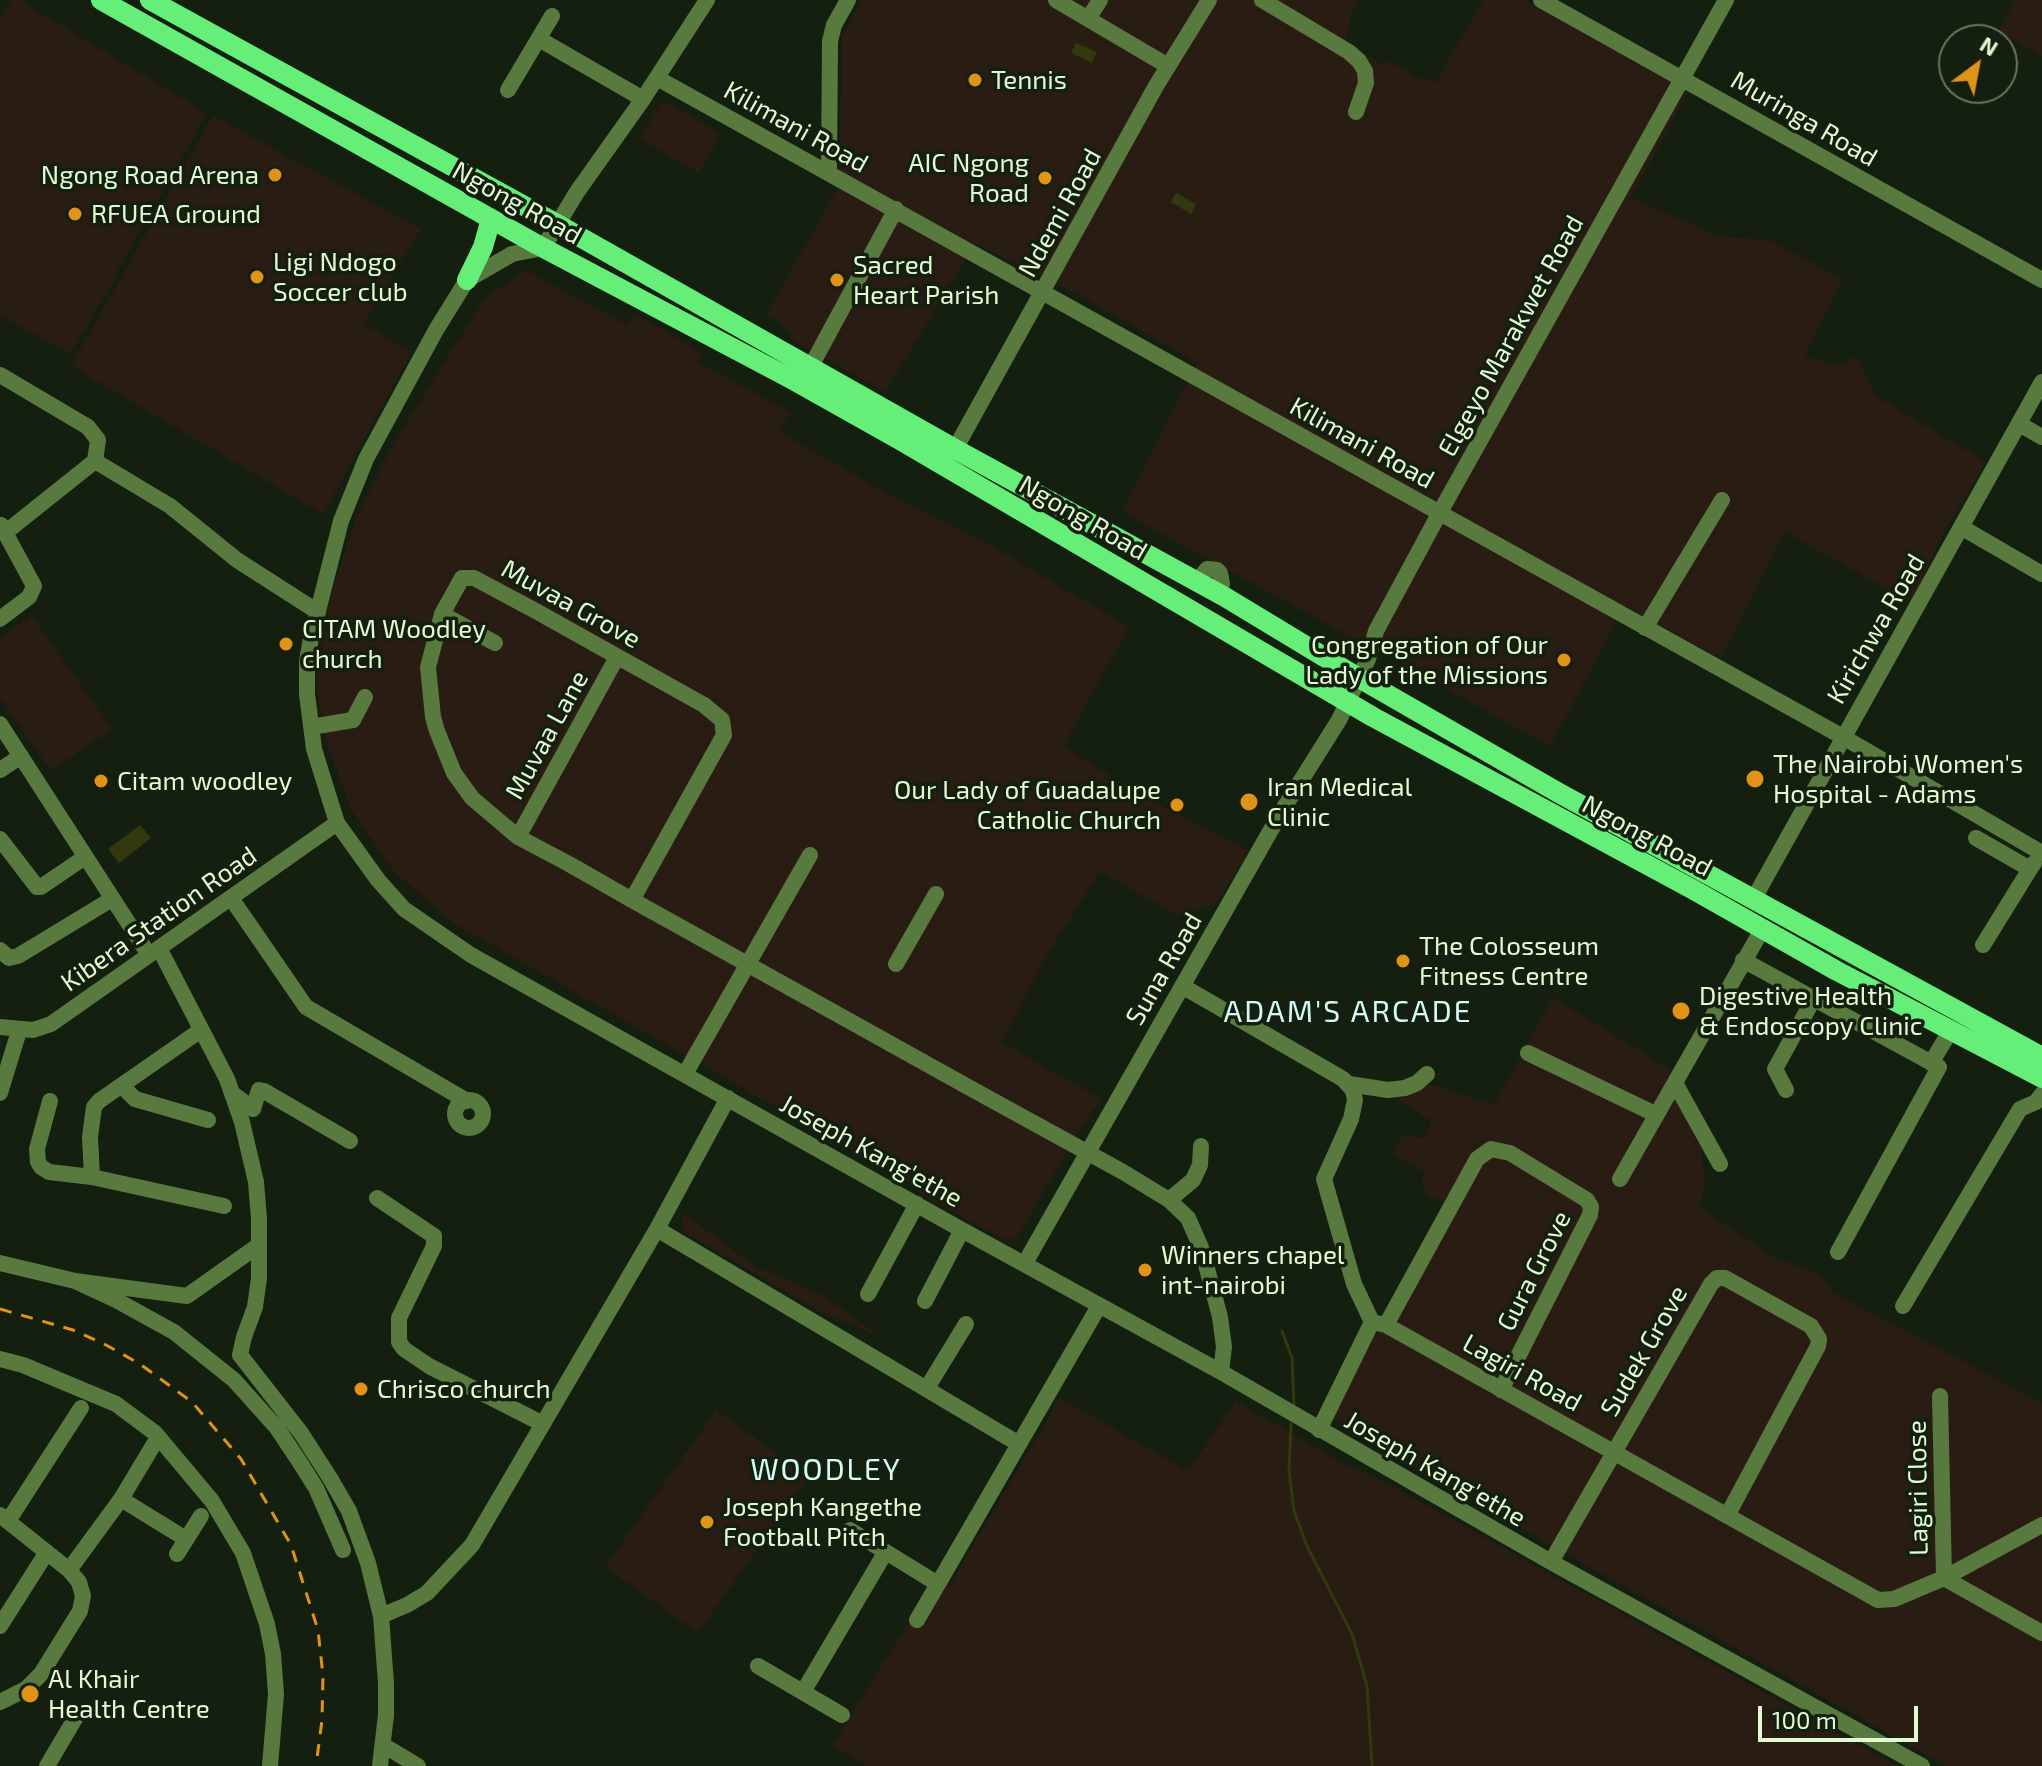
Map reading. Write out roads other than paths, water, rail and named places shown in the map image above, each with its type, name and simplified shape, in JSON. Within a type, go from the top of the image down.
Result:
[{"type":"main road","name":"Ngong Road","points":[[101,0],[543,248],[887,433],[1448,759],[1837,971],[2042,1078]]},
{"type":"main road","name":"Ngong Road","points":[[150,0],[1217,592],[1481,749],[2042,1057]]},
{"type":"main road","points":[[467,280],[483,247],[491,219]]},
{"type":"street","points":[[467,280],[512,254],[543,248],[577,192],[704,5],[684,0]]},
{"type":"street","points":[[829,172],[830,41],[834,25],[848,0]]},
{"type":"street","points":[[1088,19],[1100,0]]},
{"type":"street","name":"Ndemi Road","points":[[955,449],[1168,66],[1209,0]]},
{"type":"street","points":[[1262,0],[1359,61],[1365,71],[1366,83],[1356,112]]},
{"type":"street","name":"Muringa Road","points":[[1541,0],[2042,280]]},
{"type":"street","name":"Elgeyo Marakwet Road","points":[[1348,701],[1376,631],[1439,514],[1726,0]]},
{"type":"street","points":[[1059,1],[1168,66]]},
{"type":"street","points":[[508,90],[552,16]]},
{"type":"street","points":[[539,39],[643,99]]},
{"type":"street","name":"Kilimani Road","points":[[657,78],[1843,737],[2041,852]]},
{"type":"street","points":[[810,368],[896,209]]},
{"type":"street","name":"Joseph Kang'ethe","points":[[467,280],[436,330],[366,459],[341,521],[307,661],[311,727],[321,776],[337,823],[393,898],[425,925],[471,955],[1221,1372],[1551,1562],[1922,1766]]},
{"type":"street","points":[[0,375],[88,427],[98,440],[95,461],[3,528],[34,586],[29,597],[0,619]]},
{"type":"street","name":"Kirichwa Road","points":[[1753,900],[2019,424],[2039,394]]},
{"type":"street","points":[[2019,424],[2042,437]]},
{"type":"street","points":[[95,461],[170,506],[237,560],[318,612]]},
{"type":"street","points":[[1645,628],[1722,500]]},
{"type":"street","points":[[1961,527],[2042,574]]},
{"type":"street","name":"Muvaa Grove","points":[[469,577],[617,657],[715,712],[722,720],[725,731],[632,900],[518,837],[472,798],[454,773],[439,738],[433,717],[428,667],[442,614],[457,583],[469,577]]},
{"type":"street","points":[[442,614],[495,643]]},
{"type":"street","name":"Muvaa Lane","points":[[518,837],[617,657]]},
{"type":"street","points":[[311,727],[353,720],[365,697]]},
{"type":"street","name":"Suna Road","points":[[1025,1263],[1280,814],[1348,701]]},
{"type":"street","points":[[0,724],[112,899],[154,951],[201,1030],[233,1094],[256,1182],[259,1245],[255,1307],[240,1355],[301,1433],[349,1511],[368,1563],[381,1616],[386,1683],[380,1766]]},
{"type":"street","points":[[0,770],[21,756]]},
{"type":"street","name":"Kibera Station Road","points":[[0,1027],[19,1031],[51,1024],[337,823]]},
{"type":"street","points":[[1976,838],[2030,869]]},
{"type":"street","points":[[0,839],[37,887],[85,857]]},
{"type":"street","points":[[1983,945],[2041,852]]},
{"type":"street","points":[[685,1074],[810,855]]},
{"type":"street","points":[[896,964],[936,894]]},
{"type":"street","points":[[231,898],[306,1007],[467,1101]]},
{"type":"street","points":[[0,950],[9,958],[18,956],[112,899]]},
{"type":"street","points":[[632,900],[1169,1200],[1188,1218],[1202,1250],[1220,1317],[1224,1347],[1221,1372]]},
{"type":"street","points":[[1620,1179],[1763,928]]},
{"type":"street","points":[[1743,960],[1939,1067],[1838,1252]]},
{"type":"street","points":[[1182,986],[1349,1084],[1388,1090],[1405,1088],[1427,1074]]},
{"type":"street","points":[[1786,1090],[1775,1069],[1813,1000]]},
{"type":"street","points":[[92,1177],[91,1114],[99,1101],[201,1030]]},
{"type":"street","points":[[1931,1063],[1951,1030]]},
{"type":"street","points":[[0,1093],[19,1031]]},
{"type":"street","points":[[1528,1053],[1655,1114]]},
{"type":"street","points":[[1675,1083],[1720,1164]]},
{"type":"street","points":[[1319,1430],[1379,1323],[1354,1284],[1325,1183],[1355,1107],[1355,1094],[1349,1084]]},
{"type":"street","points":[[122,1086],[135,1099],[208,1120]]},
{"type":"street","points":[[233,1094],[253,1109],[259,1090],[264,1091],[350,1141]]},
{"type":"street","points":[[1903,1306],[2020,1109],[2036,1102],[2042,1094]]},
{"type":"street","points":[[381,1616],[427,1593],[451,1571],[472,1545],[657,1229],[728,1098]]},
{"type":"street","points":[[50,1101],[37,1149],[38,1162],[49,1172],[92,1177],[224,1206]]},
{"type":"street","points":[[1169,1200],[1193,1180],[1200,1165],[1201,1146]]},
{"type":"street","name":"Gura Grove","points":[[1379,1323],[1477,1159],[1491,1149],[1510,1153],[1587,1200],[1591,1207],[1590,1215],[1501,1390]]},
{"type":"street","points":[[377,1198],[434,1236],[431,1254],[399,1318],[399,1342],[404,1349],[429,1366],[543,1424]]},
{"type":"street","points":[[868,1294],[917,1204]]},
{"type":"street","points":[[657,1229],[1019,1444]]},
{"type":"street","points":[[925,1301],[962,1230]]},
{"type":"street","points":[[0,1263],[75,1281],[187,1296],[259,1245]]},
{"type":"street","name":"Sudek Grove","points":[[1551,1562],[1717,1278],[1725,1278],[1811,1326],[1819,1339],[1727,1516]]},
{"type":"street","points":[[75,1281],[174,1332],[234,1380],[277,1428],[299,1461],[316,1488],[343,1550]]},
{"type":"street","points":[[917,1620],[1099,1306]]},
{"type":"street","name":"Lagiri Road","points":[[1379,1323],[1878,1600],[1905,1595],[1944,1578],[2042,1525]]},
{"type":"street","points":[[927,1388],[966,1324]]},
{"type":"street","points":[[0,1359],[23,1365],[116,1404],[155,1433],[212,1501],[243,1553],[267,1624],[276,1694],[270,1766]]},
{"type":"street","name":"Lagiri Close","points":[[1940,1396],[1944,1578]]},
{"type":"street","points":[[0,1702],[17,1695],[33,1683],[80,1611],[82,1589],[69,1570],[4,1518],[81,1408]]},
{"type":"street","points":[[69,1570],[121,1499],[154,1444]]},
{"type":"street","points":[[121,1499],[186,1539]]},
{"type":"street","points":[[177,1554],[201,1516]]},
{"type":"street","points":[[850,1530],[938,1584]]},
{"type":"street","points":[[0,1626],[47,1552]]},
{"type":"street","points":[[803,1692],[885,1553]]},
{"type":"street","points":[[1944,1578],[2042,1633]]},
{"type":"street","points":[[758,1666],[842,1715]]},
{"type":"street","points":[[47,1766],[76,1717]]},
{"type":"street","points":[[383,1745],[418,1766]]},
{"type":"waterway","points":[[1282,1331],[1292,1358],[1294,1405]]},
{"type":"waterway","points":[[1291,1424],[1289,1471],[1294,1511],[1307,1546],[1352,1634],[1367,1686],[1372,1766]]},
{"type":"railway","points":[[0,1309],[73,1330],[140,1364],[192,1402],[241,1459],[291,1545],[318,1630],[323,1676],[322,1720],[316,1766]]},
{"type":"place","name":"Tennis","points":[[975,80]]},
{"type":"place","name":"Ngong Road Arena","points":[[275,175]]},
{"type":"place","name":"AIC Ngong Road","points":[[1045,178]]},
{"type":"place","name":"RFUEA Ground","points":[[75,214]]},
{"type":"place","name":"Ligi Ndogo Soccer club","points":[[257,277]]},
{"type":"place","name":"Sacred Heart Parish","points":[[837,280]]},
{"type":"place","name":"CITAM Woodley church","points":[[286,644]]},
{"type":"place","name":"Congregation of Our Lady of the Missions","points":[[1564,660]]},
{"type":"place","name":"The Nairobi Women's Hospital - Adams","points":[[1755,779]]},
{"type":"place","name":"Citam woodley","points":[[101,781]]},
{"type":"place","name":"Iran Medical Clinic","points":[[1249,802]]},
{"type":"place","name":"Our Lady of Guadalupe Catholic Church","points":[[1177,805]]},
{"type":"place","name":"The Colosseum Fitness Centre","points":[[1403,961]]},
{"type":"place","name":"Digestive Health & Endoscopy Clinic","points":[[1681,1011]]},
{"type":"place","name":"Winners chapel int-nairobi","points":[[1145,1270]]},
{"type":"place","name":"Chrisco church","points":[[361,1389]]},
{"type":"place","name":"Joseph Kangethe Football Pitch","points":[[707,1522]]},
{"type":"place","name":"Al Khair Health Centre","points":[[30,1694]]},
{"type":"district","name":"ADAM'S ARCADE","points":[[1348,1012]]},
{"type":"district","name":"WOODLEY","points":[[826,1470]]}]
